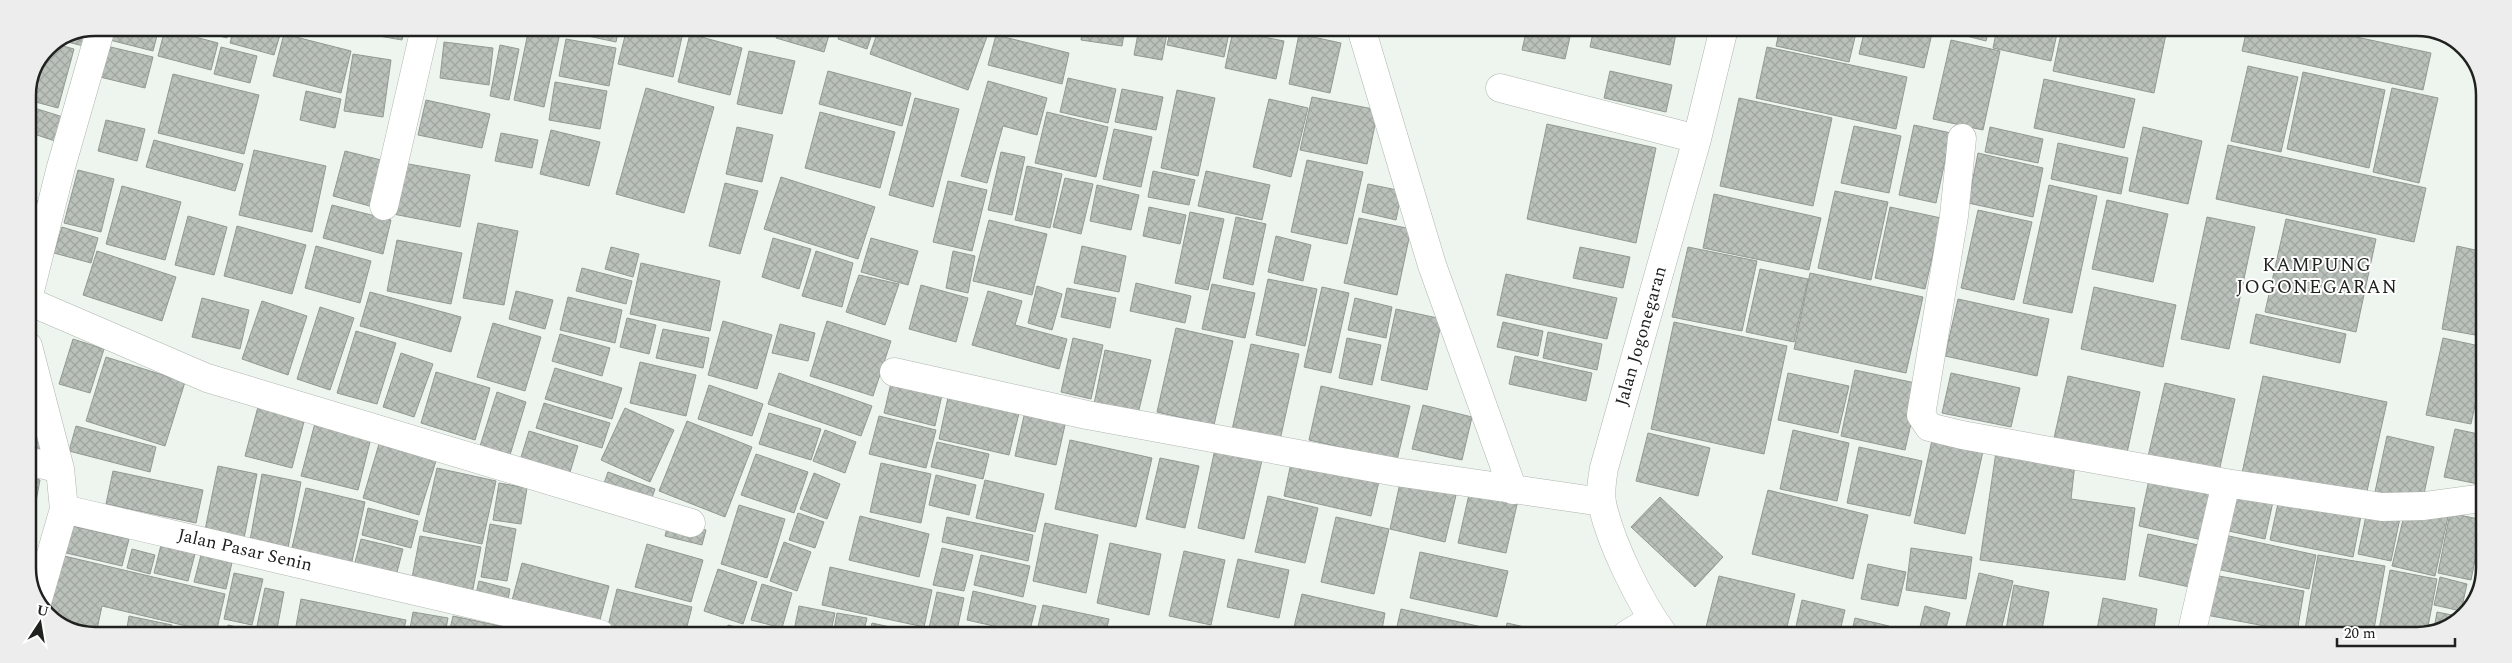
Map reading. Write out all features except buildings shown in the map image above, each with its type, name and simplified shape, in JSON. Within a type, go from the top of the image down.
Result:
[{"type":"street","points":[[36,268],[61,167],[99,36]]},
{"type":"street","points":[[384,206],[423,36]]},
{"type":"street","points":[[1363,36],[1432,265],[1513,490]]},
{"type":"street","name":"Jalan Jogonegaran","points":[[1658,627],[1624,563],[1602,502],[1604,468],[1697,138],[1722,36]]},
{"type":"street","points":[[1500,88],[1697,138]]},
{"type":"street","points":[[1962,138],[1954,216],[1921,415],[1929,427],[1962,435],[2226,483],[2382,507],[2424,506],[2476,499]]},
{"type":"street","points":[[36,303],[207,378],[691,523]]},
{"type":"street","points":[[894,372],[1087,415],[1396,472],[1602,502]]},
{"type":"street","points":[[36,377],[60,469],[64,509],[41,589]]},
{"type":"street","points":[[36,463],[60,469]]},
{"type":"street","points":[[2193,627],[2226,483]]},
{"type":"street","name":"Jalan Pasar Senin","points":[[64,509],[571,627]]},
{"type":"district","name":"KAMPUNG JOGONEGARAN","points":[[2317,276]]}]
